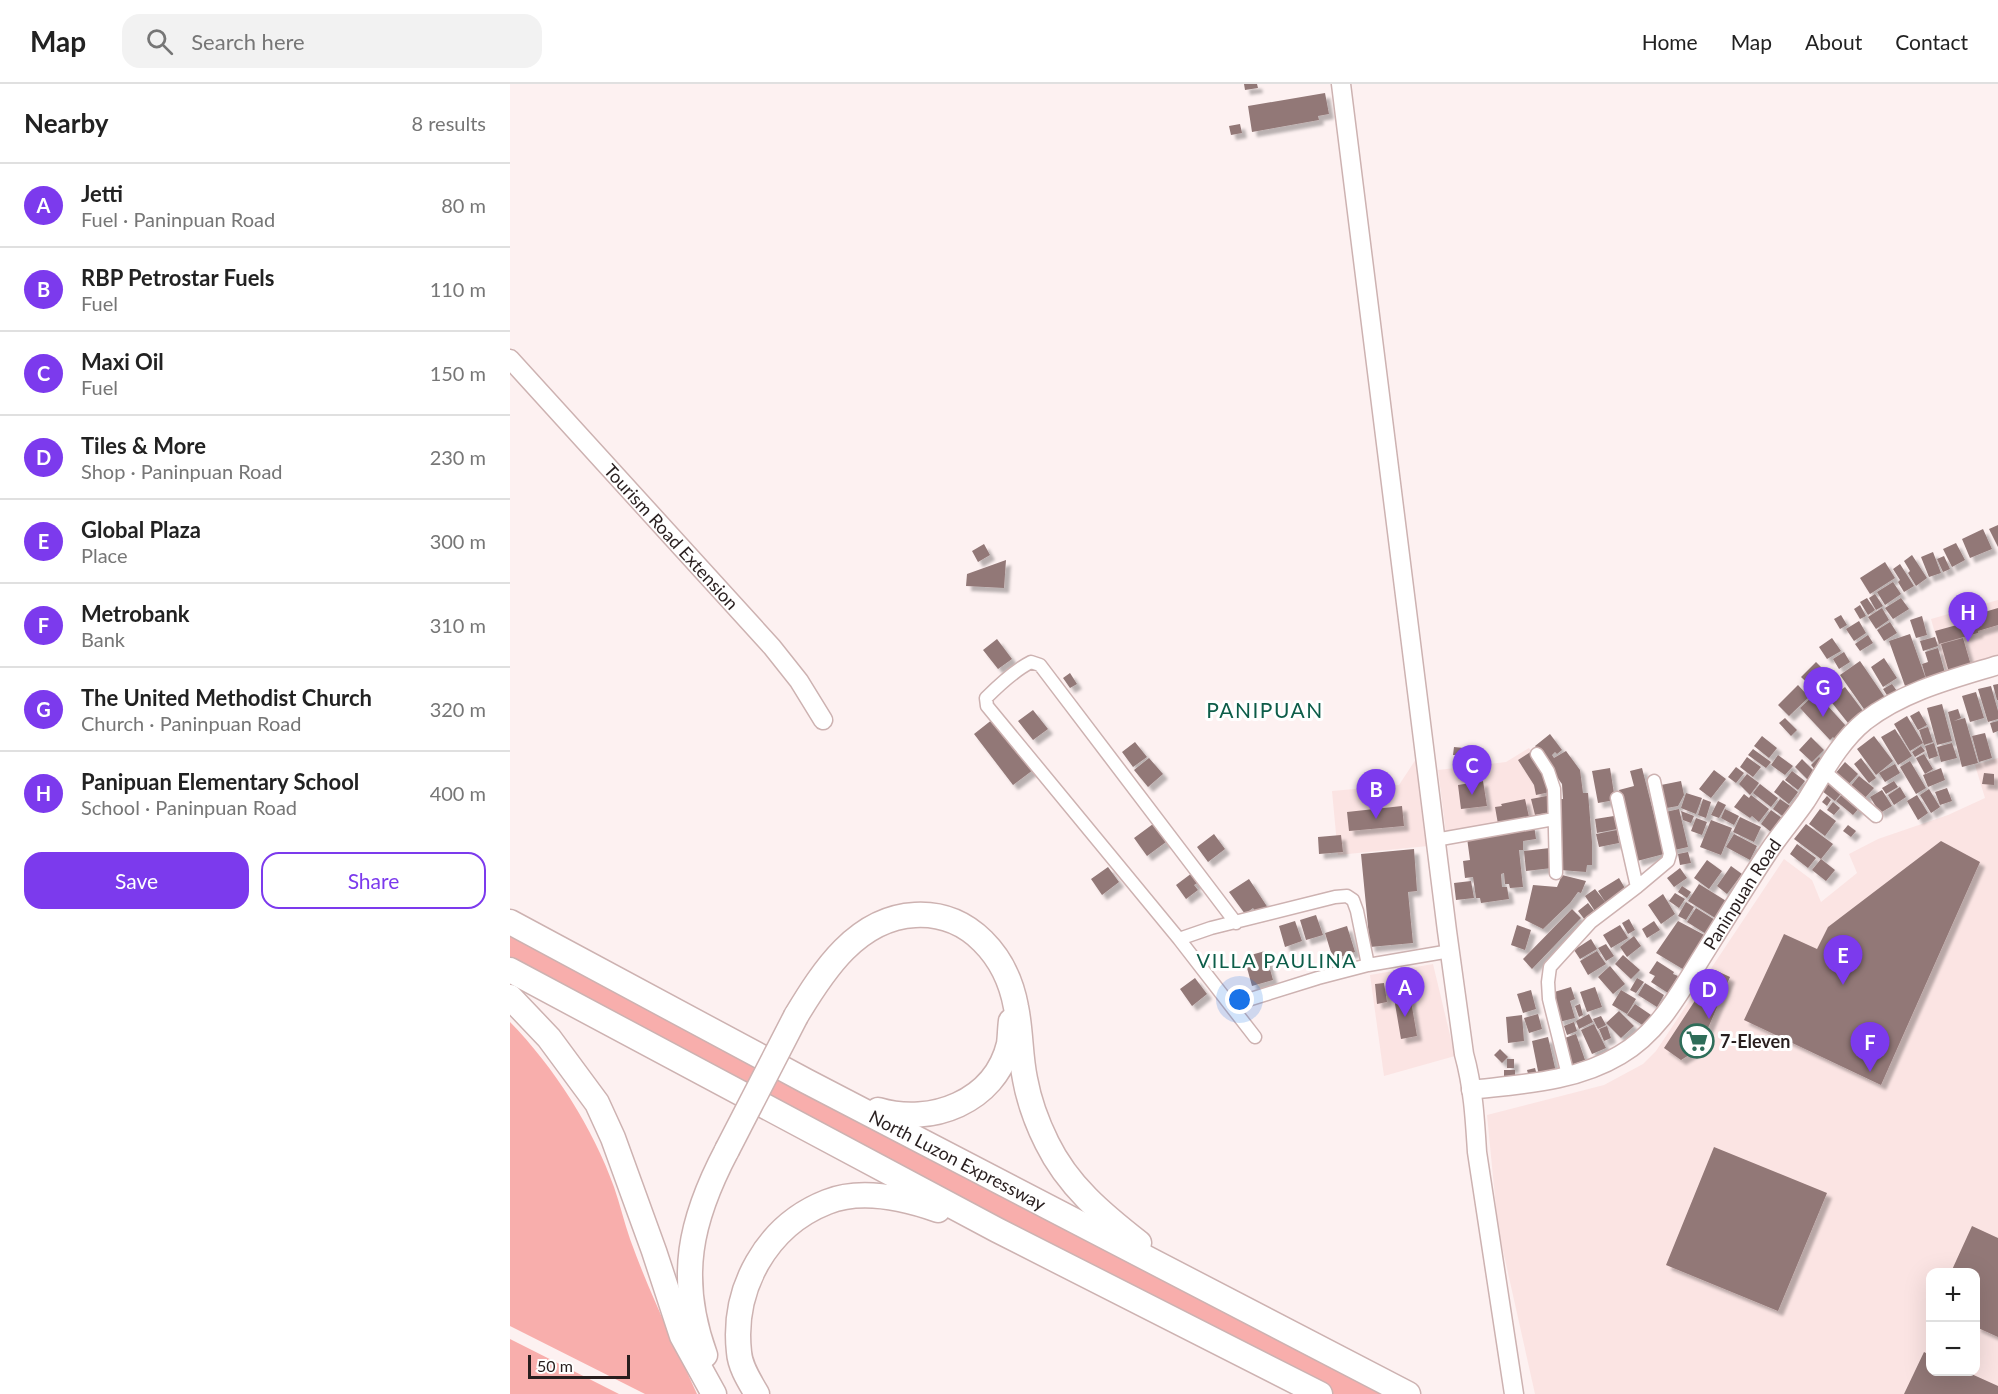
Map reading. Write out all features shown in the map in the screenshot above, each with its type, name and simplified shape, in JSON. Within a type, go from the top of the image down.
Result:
[{"type":"highway","points":[[727,1394],[708,1361],[698,1335],[692,1308],[691,1252],[703,1198],[796,1016],[831,963],[857,937],[892,919],[927,914],[944,918],[974,932],[987,944],[998,959],[1013,991],[1019,1022],[1025,1080],[1035,1117],[1056,1161],[1079,1191],[1103,1215],[1185,1280]]},
{"type":"highway","name":"North Luzon Expressway","points":[[510,921],[806,1081],[1408,1394]]},
{"type":"highway","points":[[510,970],[997,1230],[1320,1394]]},
{"type":"highway","points":[[806,1081],[886,1113],[906,1116],[923,1115],[953,1108],[982,1088],[994,1074],[1004,1056],[1008,1044],[1013,991]]},
{"type":"highway","points":[[510,997],[549,1038],[597,1103],[613,1138],[682,1336],[714,1394]]},
{"type":"highway","points":[[757,1394],[747,1377],[739,1354],[740,1314],[746,1282],[767,1246],[794,1221],[827,1202],[863,1195],[899,1199],[997,1230]]},
{"type":"main road","points":[[1341,84],[1435,840],[1471,1090],[1477,1152],[1514,1394]]},
{"type":"main road","name":"Tourism Road Extension","points":[[510,359],[772,647],[799,681],[823,720]]},
{"type":"main road","name":"Paninpuan Road","points":[[1471,1090],[1548,1081],[1584,1072],[1619,1056],[1643,1040],[1657,1025],[1771,848],[1806,801],[1823,770],[1864,722],[1897,701],[1927,687],[1998,665]]},
{"type":"street","points":[[1236,923],[1040,665],[1032,662],[1023,666],[986,698],[987,706],[1179,939],[1255,1037]]},
{"type":"street","points":[[1537,754],[1552,779],[1554,789],[1556,873]]},
{"type":"street","points":[[1823,770],[1876,816]]},
{"type":"street","points":[[1568,1076],[1548,999],[1550,967],[1591,922],[1668,861],[1670,854],[1654,781]]},
{"type":"street","points":[[1617,798],[1637,887]]},
{"type":"street","points":[[1435,840],[1554,819]]},
{"type":"street","points":[[1179,939],[1212,928],[1347,896],[1353,900],[1357,911],[1368,965]]},
{"type":"street","points":[[1228,1001],[1233,1004],[1238,1003],[1368,965],[1450,951]]},
{"type":"shaded area","points":[[1998,600],[1998,665],[1948,679],[1931,619]]},
{"type":"shaded area","points":[[1529,748],[1549,776],[1552,815],[1446,833],[1438,770],[1506,762]]},
{"type":"shaded area","points":[[1418,756],[1428,846],[1338,855],[1332,791],[1399,785]]},
{"type":"shaded area","points":[[1998,758],[1998,1394],[1535,1394],[1498,1228],[1487,1115],[1604,1085],[1643,1064],[1656,1051],[1784,859],[1812,880],[1821,902],[1857,873],[1849,854],[1878,839],[1948,815],[1985,798],[1975,765]]},
{"type":"shaded area","points":[[510,931],[1396,1394],[1333,1394],[1214,1334],[510,962]]},
{"type":"shaded area","points":[[1433,964],[1455,1056],[1384,1076],[1370,975]]},
{"type":"shaded area","points":[[510,1022],[557,1078],[595,1143],[614,1187],[645,1278],[697,1394],[645,1394],[510,1326]]},
{"type":"shaded area","points":[[510,1339],[619,1394],[510,1394]]},
{"type":"building","points":[[1244,84],[1257,84],[1258,88],[1245,90]]},
{"type":"building","points":[[1325,93],[1329,114],[1318,116],[1319,120],[1252,132],[1248,106]]},
{"type":"building","points":[[1240,124],[1242,133],[1231,135],[1229,126]]},
{"type":"building","points":[[1998,525],[1998,547],[1989,529]]},
{"type":"building","points":[[1983,529],[1992,549],[1970,558],[1962,539]]},
{"type":"building","points":[[1956,543],[1965,560],[1952,567],[1943,549]]},
{"type":"building","points":[[984,544],[990,555],[978,562],[972,551]]},
{"type":"building","points":[[1933,552],[1941,573],[1929,577],[1921,557]]},
{"type":"building","points":[[1912,555],[1927,578],[1916,586],[1904,561]]},
{"type":"building","points":[[1944,556],[1950,569],[1943,572],[1937,559]]},
{"type":"building","points":[[1006,560],[1004,588],[966,586],[967,574]]},
{"type":"building","points":[[1885,562],[1895,578],[1870,594],[1860,578]]},
{"type":"building","points":[[1900,564],[1914,586],[1904,592],[1893,569]]},
{"type":"building","points":[[1893,582],[1901,594],[1885,605],[1877,592]]},
{"type":"building","points":[[1875,594],[1883,606],[1876,610],[1869,598]]},
{"type":"building","points":[[1867,598],[1875,610],[1868,615],[1860,602]]},
{"type":"building","points":[[1901,598],[1909,609],[1893,619],[1885,608]]},
{"type":"building","points":[[1860,605],[1866,616],[1860,619],[1854,609]]},
{"type":"building","points":[[1882,608],[1889,620],[1876,629],[1868,617]]},
{"type":"building","points":[[1998,608],[1998,625],[1939,644],[1935,631],[1975,620],[1974,615]]},
{"type":"building","points":[[1841,615],[1847,625],[1840,629],[1834,619]]},
{"type":"building","points":[[1922,616],[1927,635],[1916,638],[1910,620]]},
{"type":"building","points":[[1859,621],[1866,633],[1854,641],[1846,629]]},
{"type":"building","points":[[1890,622],[1897,633],[1884,641],[1877,630]]},
{"type":"building","points":[[1910,634],[1926,679],[1905,686],[1889,641]]},
{"type":"building","points":[[1868,635],[1873,643],[1860,651],[1855,644]]},
{"type":"building","points":[[1935,637],[1938,646],[1923,651],[1920,641]]},
{"type":"building","points":[[1832,638],[1841,651],[1827,659],[1819,647]]},
{"type":"building","points":[[1963,638],[1972,669],[1950,676],[1941,644]]},
{"type":"building","points":[[997,639],[1012,659],[998,669],[983,650]]},
{"type":"building","points":[[1938,648],[1947,680],[1928,685],[1922,664],[1928,662],[1925,652]]},
{"type":"building","points":[[1844,652],[1850,662],[1839,669],[1833,659]]},
{"type":"building","points":[[1884,658],[1897,678],[1883,687],[1871,667]]},
{"type":"building","points":[[1860,661],[1886,699],[1866,712],[1840,675]]},
{"type":"building","points":[[1816,662],[1833,679],[1819,694],[1801,677]]},
{"type":"building","points":[[1070,673],[1077,684],[1070,688],[1063,678]]},
{"type":"building","points":[[1892,684],[1899,694],[1890,700],[1883,689]]},
{"type":"building","points":[[1998,684],[1998,700],[1997,700],[1993,685]]},
{"type":"building","points":[[1798,685],[1809,697],[1789,716],[1778,705]]},
{"type":"building","points":[[1991,686],[1998,719],[1988,722],[1978,689]]},
{"type":"building","points":[[1845,687],[1863,711],[1848,723],[1829,699]]},
{"type":"building","points":[[1976,692],[1984,718],[1970,722],[1962,696]]},
{"type":"building","points":[[1816,693],[1846,726],[1841,730],[1845,735],[1837,742],[1833,737],[1830,740],[1800,708]]},
{"type":"building","points":[[1942,704],[1952,741],[1937,745],[1927,708]]},
{"type":"building","points":[[1958,709],[1961,718],[1954,721],[1965,718],[1978,763],[1962,767],[1948,712]]},
{"type":"building","points":[[1033,710],[1048,729],[1033,740],[1018,721]]},
{"type":"building","points":[[1919,711],[1927,725],[1918,730],[1910,716]]},
{"type":"building","points":[[1907,716],[1923,743],[1910,751],[1894,724]]},
{"type":"building","points":[[1785,718],[1797,730],[1791,736],[1779,723]]},
{"type":"building","points":[[993,719],[1033,770],[1013,785],[974,734]]},
{"type":"building","points":[[1998,721],[1998,731],[1993,733],[1990,723]]},
{"type":"building","points":[[1928,727],[1933,742],[1924,745],[1919,730]]},
{"type":"building","points":[[1895,729],[1912,756],[1898,765],[1881,737]]},
{"type":"building","points":[[1985,733],[1992,758],[1979,762],[1972,736]]},
{"type":"building","points":[[1550,734],[1562,750],[1552,755],[1554,758],[1566,751],[1580,770],[1583,793],[1588,793],[1592,865],[1587,865],[1586,872],[1560,870],[1559,799],[1563,799],[1562,784],[1535,746]]},
{"type":"building","points":[[1762,736],[1777,748],[1769,758],[1754,746]]},
{"type":"building","points":[[1874,736],[1893,761],[1876,775],[1857,749]]},
{"type":"building","points":[[1811,737],[1824,750],[1812,762],[1799,750]]},
{"type":"building","points":[[1135,742],[1147,757],[1133,767],[1122,752]]},
{"type":"building","points":[[1934,743],[1938,756],[1929,759],[1925,746]]},
{"type":"building","points":[[1952,743],[1957,758],[1941,762],[1937,747]]},
{"type":"building","points":[[1921,746],[1925,751],[1915,757],[1912,752]]},
{"type":"building","points":[[1454,747],[1464,748],[1464,755],[1453,755]]},
{"type":"building","points":[[1753,749],[1771,762],[1766,768],[1748,755]]},
{"type":"building","points":[[1471,751],[1480,753],[1478,764],[1469,762]]},
{"type":"building","points":[[1532,751],[1549,778],[1550,792],[1536,795],[1534,785],[1518,760]]},
{"type":"building","points":[[1924,754],[1933,769],[1925,774],[1916,758]]},
{"type":"building","points":[[1778,755],[1793,766],[1785,775],[1771,765]]},
{"type":"building","points":[[1747,757],[1761,767],[1753,777],[1740,767]]},
{"type":"building","points":[[1819,757],[1825,762],[1816,771],[1811,765]]},
{"type":"building","points":[[1149,758],[1163,774],[1148,787],[1134,770]]},
{"type":"building","points":[[1861,758],[1876,778],[1869,783],[1854,764]]},
{"type":"building","points":[[1802,759],[1817,774],[1810,782],[1795,767]]},
{"type":"building","points":[[1910,761],[1926,788],[1916,794],[1900,767]]},
{"type":"building","points":[[1845,762],[1858,774],[1847,786],[1834,775]]},
{"type":"building","points":[[1895,764],[1900,773],[1885,782],[1879,773]]},
{"type":"building","points":[[1736,767],[1744,773],[1736,783],[1728,777]]},
{"type":"building","points":[[1610,768],[1615,800],[1598,803],[1592,771]]},
{"type":"building","points":[[1642,768],[1664,854],[1637,861],[1619,790],[1634,786],[1630,771]]},
{"type":"building","points":[[1941,768],[1945,780],[1928,787],[1923,775]]},
{"type":"building","points":[[1714,770],[1726,779],[1711,798],[1699,789]]},
{"type":"building","points":[[1792,771],[1805,781],[1798,790],[1785,780]]},
{"type":"building","points":[[1984,773],[1994,774],[1994,785],[1982,784]]},
{"type":"building","points":[[1747,774],[1759,783],[1750,795],[1739,784]]},
{"type":"building","points":[[1859,776],[1874,788],[1863,800],[1849,788]]},
{"type":"building","points":[[1783,780],[1798,792],[1789,804],[1774,792]]},
{"type":"building","points":[[1831,780],[1844,790],[1835,801],[1822,791]]},
{"type":"building","points":[[1483,781],[1487,806],[1461,809],[1458,785]]},
{"type":"building","points":[[1681,781],[1684,795],[1678,806],[1661,809],[1656,786]]},
{"type":"building","points":[[1894,781],[1898,787],[1886,794],[1882,788]]},
{"type":"building","points":[[1760,784],[1778,798],[1771,807],[1753,793]]},
{"type":"building","points":[[1900,787],[1906,797],[1894,805],[1888,795]]},
{"type":"building","points":[[1947,788],[1952,801],[1940,805],[1935,792]]},
{"type":"building","points":[[1929,789],[1940,807],[1931,813],[1920,795]]},
{"type":"building","points":[[1882,790],[1892,806],[1880,813],[1870,797]]},
{"type":"building","points":[[1845,791],[1860,807],[1853,815],[1836,801]]},
{"type":"building","points":[[1686,793],[1702,798],[1696,814],[1681,808]]},
{"type":"building","points":[[1744,794],[1749,798],[1751,795],[1769,809],[1759,822],[1734,807]]},
{"type":"building","points":[[1552,795],[1552,812],[1535,815],[1531,799]]},
{"type":"building","points":[[1917,795],[1928,813],[1918,820],[1907,801]]},
{"type":"building","points":[[1827,796],[1831,800],[1827,806],[1822,802]]},
{"type":"building","points":[[1525,799],[1529,817],[1498,824],[1495,807]]},
{"type":"building","points":[[1703,799],[1711,802],[1706,818],[1698,815]]},
{"type":"building","points":[[1780,799],[1793,808],[1785,818],[1773,809]]},
{"type":"building","points":[[1718,801],[1726,805],[1719,818],[1711,815]]},
{"type":"building","points":[[1833,802],[1840,808],[1834,815],[1827,810]]},
{"type":"building","points":[[1402,806],[1404,826],[1349,831],[1347,812]]},
{"type":"building","points":[[1679,809],[1688,847],[1670,851],[1661,813]]},
{"type":"building","points":[[1725,809],[1739,816],[1734,825],[1721,818]]},
{"type":"building","points":[[1820,809],[1836,821],[1825,836],[1809,824]]},
{"type":"building","points":[[1771,810],[1782,818],[1771,832],[1761,824]]},
{"type":"building","points":[[1681,811],[1694,816],[1691,823],[1683,820]]},
{"type":"building","points":[[1614,816],[1617,829],[1597,833],[1595,819]]},
{"type":"building","points":[[1740,817],[1761,827],[1754,842],[1733,832]]},
{"type":"building","points":[[1696,818],[1707,822],[1702,835],[1691,831]]},
{"type":"building","points":[[1711,820],[1732,828],[1721,855],[1700,847]]},
{"type":"building","points":[[1153,824],[1166,842],[1147,856],[1134,838]]},
{"type":"building","points":[[1806,824],[1833,844],[1821,859],[1794,839]]},
{"type":"building","points":[[1534,825],[1536,839],[1523,841],[1523,850],[1519,850],[1523,887],[1510,888],[1509,884],[1505,884],[1504,873],[1501,874],[1502,887],[1507,887],[1509,899],[1481,903],[1480,898],[1476,898],[1473,877],[1465,878],[1463,861],[1470,860],[1467,838]]},
{"type":"building","points":[[1848,825],[1856,831],[1851,837],[1843,831]]},
{"type":"building","points":[[1617,830],[1619,843],[1599,847],[1596,834]]},
{"type":"building","points":[[1214,834],[1225,849],[1208,862],[1197,847]]},
{"type":"building","points":[[1734,834],[1757,846],[1750,860],[1726,847]]},
{"type":"building","points":[[1341,835],[1343,852],[1319,854],[1318,837]]},
{"type":"building","points":[[1941,841],[1980,862],[1881,1085],[1744,1020],[1784,934],[1817,949],[1828,927]]},
{"type":"building","points":[[1797,844],[1816,858],[1808,868],[1790,854]]},
{"type":"building","points":[[1550,848],[1552,868],[1526,871],[1524,851]]},
{"type":"building","points":[[1414,849],[1417,891],[1408,892],[1413,943],[1370,947],[1361,854]]},
{"type":"building","points":[[1688,852],[1691,863],[1680,865],[1678,854]]},
{"type":"building","points":[[1821,859],[1835,870],[1826,881],[1812,870]]},
{"type":"building","points":[[1707,860],[1722,871],[1709,889],[1694,878]]},
{"type":"building","points":[[1731,866],[1742,874],[1727,894],[1717,886]]},
{"type":"building","points":[[1108,867],[1119,882],[1102,895],[1091,879]]},
{"type":"building","points":[[1680,868],[1687,878],[1674,887],[1667,878]]},
{"type":"building","points":[[1192,873],[1199,882],[1194,885],[1198,890],[1186,899],[1176,885]]},
{"type":"building","points":[[1562,875],[1586,881],[1581,893],[1578,892],[1543,929],[1525,920],[1533,885],[1557,887]]},
{"type":"building","points":[[1619,878],[1626,890],[1606,903],[1598,891]]},
{"type":"building","points":[[1249,879],[1268,908],[1258,915],[1253,908],[1245,914],[1229,892]]},
{"type":"building","points":[[1471,881],[1474,898],[1456,900],[1454,883]]},
{"type":"building","points":[[1699,884],[1731,904],[1720,921],[1688,901]]},
{"type":"building","points":[[1682,886],[1691,892],[1687,898],[1678,892]]},
{"type":"building","points":[[1595,889],[1606,903],[1595,911],[1585,896]]},
{"type":"building","points":[[1675,893],[1685,899],[1679,908],[1669,901]]},
{"type":"building","points":[[1663,894],[1675,914],[1661,924],[1648,905]]},
{"type":"building","points":[[1686,902],[1694,907],[1686,920],[1678,916]]},
{"type":"building","points":[[1588,903],[1595,912],[1585,920],[1578,911]]},
{"type":"building","points":[[1696,908],[1720,923],[1711,937],[1687,922]]},
{"type":"building","points":[[1572,909],[1581,918],[1532,969],[1523,959]]},
{"type":"building","points":[[1316,915],[1323,935],[1306,940],[1300,920]]},
{"type":"building","points":[[1629,919],[1635,930],[1628,934],[1622,923]]},
{"type":"building","points":[[1295,921],[1302,941],[1285,947],[1279,926]]},
{"type":"building","points":[[1654,921],[1660,930],[1647,938],[1642,929]]},
{"type":"building","points":[[1678,921],[1710,938],[1699,956],[1694,953],[1690,958],[1693,960],[1686,971],[1656,953]]},
{"type":"building","points":[[1517,925],[1531,930],[1525,950],[1511,945]]},
{"type":"building","points":[[1620,925],[1628,938],[1611,948],[1603,935]]},
{"type":"building","points":[[1347,926],[1355,952],[1333,959],[1325,933]]},
{"type":"building","points":[[1634,936],[1641,946],[1627,957],[1620,947]]},
{"type":"building","points":[[1591,939],[1597,949],[1580,959],[1574,950]]},
{"type":"building","points":[[1606,944],[1614,956],[1606,961],[1598,948]]},
{"type":"building","points":[[1265,951],[1273,980],[1252,986],[1244,957]]},
{"type":"building","points":[[1597,951],[1606,964],[1588,975],[1580,961]]},
{"type":"building","points":[[1623,955],[1640,970],[1631,979],[1615,964]]},
{"type":"building","points":[[1657,961],[1678,976],[1668,993],[1651,982],[1655,976],[1649,973]]},
{"type":"building","points":[[1610,966],[1625,984],[1613,994],[1598,977]]},
{"type":"building","points":[[1715,970],[1730,977],[1699,1049],[1681,1060],[1664,1048]]},
{"type":"building","points":[[1195,978],[1207,994],[1192,1006],[1180,989]]},
{"type":"building","points":[[1637,978],[1644,982],[1636,993],[1630,990]]},
{"type":"building","points":[[1384,983],[1387,1002],[1377,1004],[1375,984]]},
{"type":"building","points":[[1645,983],[1664,995],[1657,1007],[1638,995]]},
{"type":"building","points":[[1571,987],[1575,999],[1570,1001],[1575,1018],[1559,1022],[1551,993]]},
{"type":"building","points":[[1595,987],[1602,1007],[1587,1012],[1580,992]]},
{"type":"building","points":[[1531,990],[1536,1009],[1523,1013],[1517,994]]},
{"type":"building","points":[[1621,990],[1636,999],[1627,1014],[1612,1005]]},
{"type":"building","points":[[1410,995],[1417,1036],[1401,1039],[1394,998]]},
{"type":"building","points":[[1580,1004],[1583,1015],[1579,1017],[1575,1006]]},
{"type":"building","points":[[1635,1004],[1654,1017],[1647,1028],[1627,1015]]},
{"type":"building","points":[[1619,1011],[1634,1026],[1621,1038],[1606,1023]]},
{"type":"building","points":[[1538,1014],[1542,1029],[1529,1033],[1524,1018]]},
{"type":"building","points":[[1589,1014],[1593,1022],[1579,1029],[1576,1021]]},
{"type":"building","points":[[1522,1015],[1524,1041],[1508,1043],[1506,1017]]},
{"type":"building","points":[[1601,1016],[1606,1025],[1598,1029],[1593,1019]]},
{"type":"building","points":[[1574,1022],[1577,1031],[1567,1035],[1564,1026]]},
{"type":"building","points":[[1594,1024],[1606,1048],[1592,1054],[1581,1030]]},
{"type":"building","points":[[1607,1026],[1611,1038],[1604,1041],[1599,1029]]},
{"type":"building","points":[[1576,1034],[1585,1060],[1571,1065],[1562,1039]]},
{"type":"building","points":[[1548,1037],[1556,1072],[1539,1076],[1532,1041]]},
{"type":"building","points":[[1500,1049],[1508,1057],[1502,1063],[1494,1055]]},
{"type":"building","points":[[1507,1059],[1514,1059],[1514,1068],[1507,1068]]},
{"type":"building","points":[[1535,1068],[1538,1079],[1530,1081],[1527,1070]]},
{"type":"building","points":[[1504,1070],[1515,1070],[1515,1080],[1504,1079]]},
{"type":"building","points":[[1714,1147],[1827,1193],[1778,1311],[1666,1265]]},
{"type":"building","points":[[1972,1226],[1998,1238],[1998,1337],[1980,1329],[1980,1268],[1953,1268]]},
{"type":"building","points":[[1924,1352],[1926,1353],[1926,1376],[1976,1376],[1998,1386],[1998,1394],[1904,1394]]},
{"type":"place","name":"Panipuan Elementary School","points":[[1968,642]]},
{"type":"place","name":"The United Methodist Church","points":[[1823,717]]},
{"type":"place","name":"Maxi Oil","points":[[1472,795]]},
{"type":"place","name":"RBP Petrostar Fuels","points":[[1376,819]]},
{"type":"place","name":"Global Plaza","points":[[1843,985]]},
{"type":"place","name":"Jetti","points":[[1405,1017]]},
{"type":"place","name":"Tiles & More","points":[[1709,1019]]},
{"type":"place","name":"7-Eleven","points":[[1697,1041]]},
{"type":"place","name":"Metrobank","points":[[1870,1072]]},
{"type":"district","name":"PANIPUAN","points":[[1265,709]]},
{"type":"district","name":"VILLA PAULINA","points":[[1277,960]]}]
